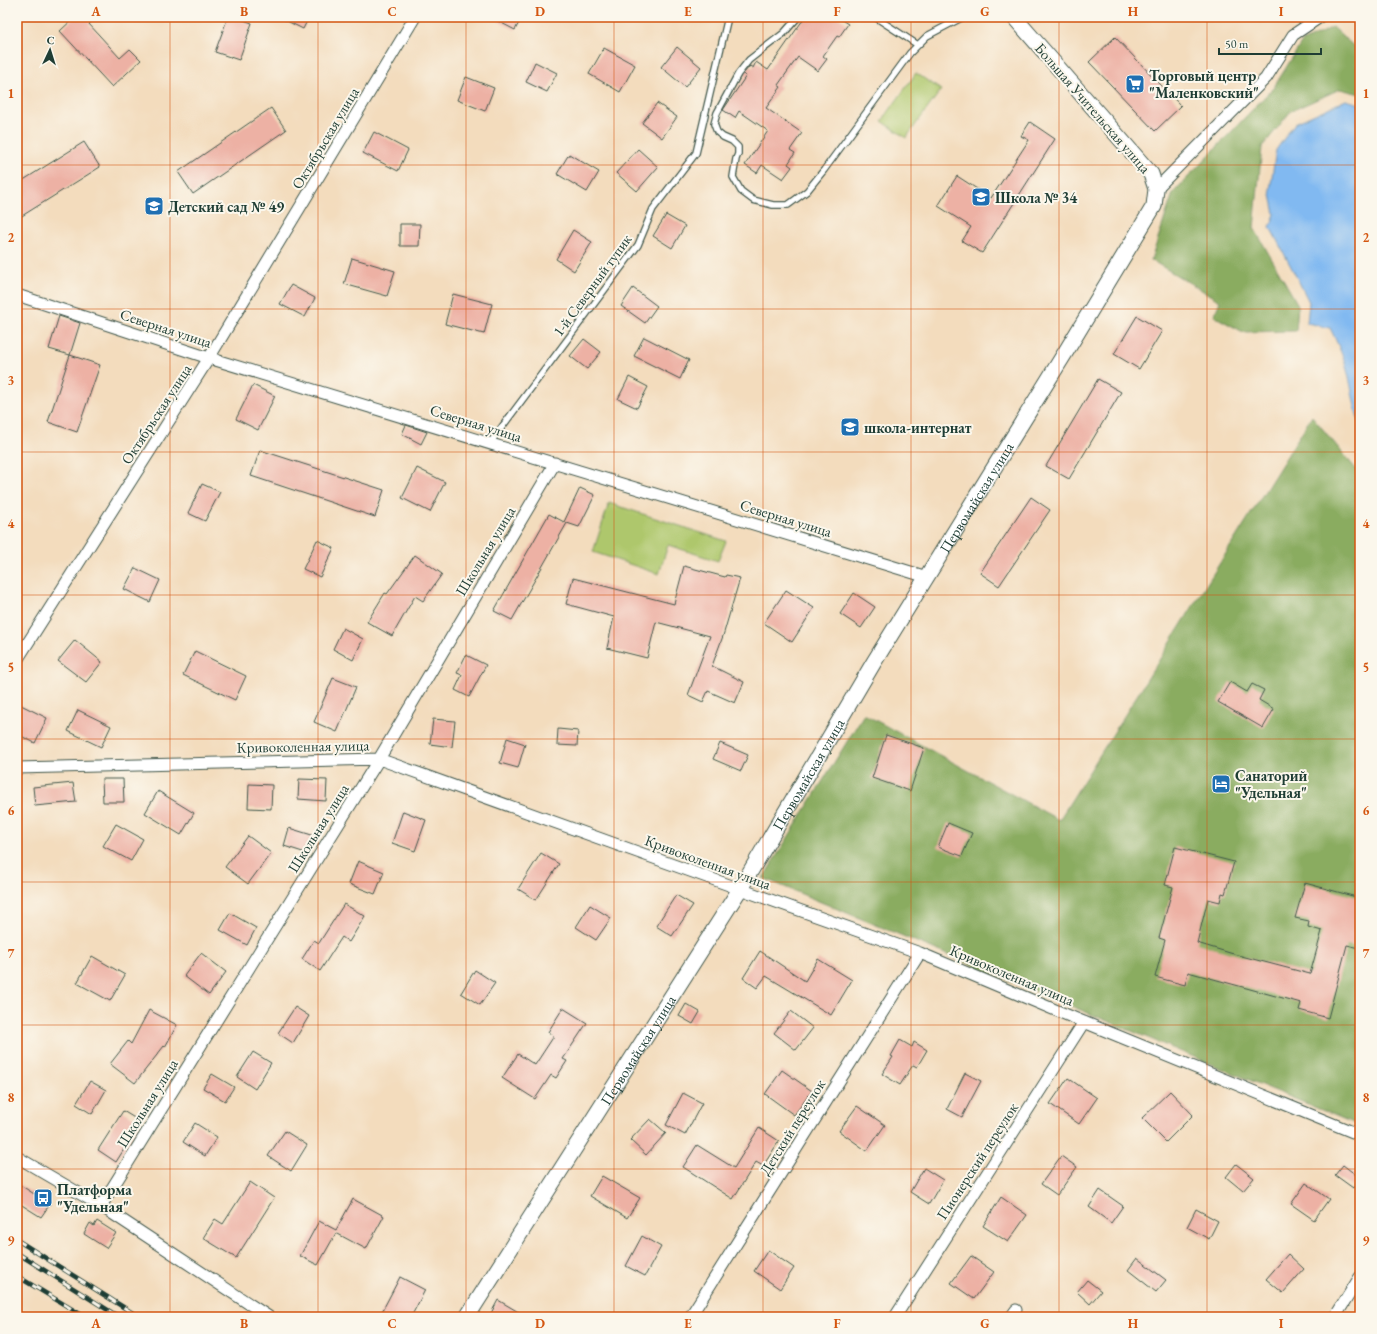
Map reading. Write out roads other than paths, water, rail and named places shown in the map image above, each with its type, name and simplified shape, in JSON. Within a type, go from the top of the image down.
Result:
[{"type":"main road","name":"Большая Учительская улица","points":[[1014,17],[1151,174],[1156,189],[1154,206],[1143,227]]},
{"type":"main road","name":"Первомайская улица","points":[[467,1317],[740,889],[874,662],[1143,227]]},
{"type":"street","name":"Октябрьская улица","points":[[17,660],[209,358],[415,17]]},
{"type":"street","points":[[1156,189],[1266,78],[1293,35],[1320,17]]},
{"type":"street","name":"Северная улица","points":[[17,295],[209,358],[927,577]]},
{"type":"street","name":"Школьная улица","points":[[101,1206],[379,759],[555,463]]},
{"type":"street","name":"Кривоколенная улица","points":[[17,768],[379,759],[920,953],[1360,1135]]},
{"type":"street","name":"Детский переулок","points":[[690,1317],[920,953]]},
{"type":"street","name":"Пионерский переулок","points":[[895,1317],[1084,1022]]},
{"type":"street","points":[[17,1157],[101,1206],[270,1317]]},
{"type":"street","points":[[1338,1316],[1360,1277]]},
{"type":"lane","name":"1-й Северный тупик","points":[[490,443],[638,245],[653,209],[696,153],[728,17]]},
{"type":"lane","points":[[798,17],[784,33],[748,60],[741,69],[717,113],[714,124],[717,132],[723,137],[732,141],[738,147],[733,177],[741,191],[753,200],[773,205],[788,205],[807,191],[910,53],[927,36],[963,17]]},
{"type":"lane","points":[[875,17],[918,45]]},
{"type":"water","points":[[1346,100],[1360,104],[1360,423],[1345,365],[1336,340],[1330,328],[1307,323],[1309,302],[1270,227],[1275,214],[1270,190],[1276,150],[1295,123]]},
{"type":"railway","points":[[17,1240],[139,1317]]},
{"type":"railway","points":[[17,1253],[119,1317]]},
{"type":"railway","points":[[17,1276],[85,1317]]},
{"type":"railway","points":[[17,1313],[24,1317]]},
{"type":"place","name":"Торговый центр \"Маленковский\"","points":[[1135,84]]},
{"type":"place","name":"Школа № 34","points":[[981,197]]},
{"type":"place","name":"Детский сад № 49","points":[[154,206]]},
{"type":"place","name":"школа-интернат","points":[[850,427]]},
{"type":"place","name":"Санаторий \"Удельная\"","points":[[1221,784]]},
{"type":"place","name":"Платформа \"Удельная\"","points":[[43,1198]]}]
